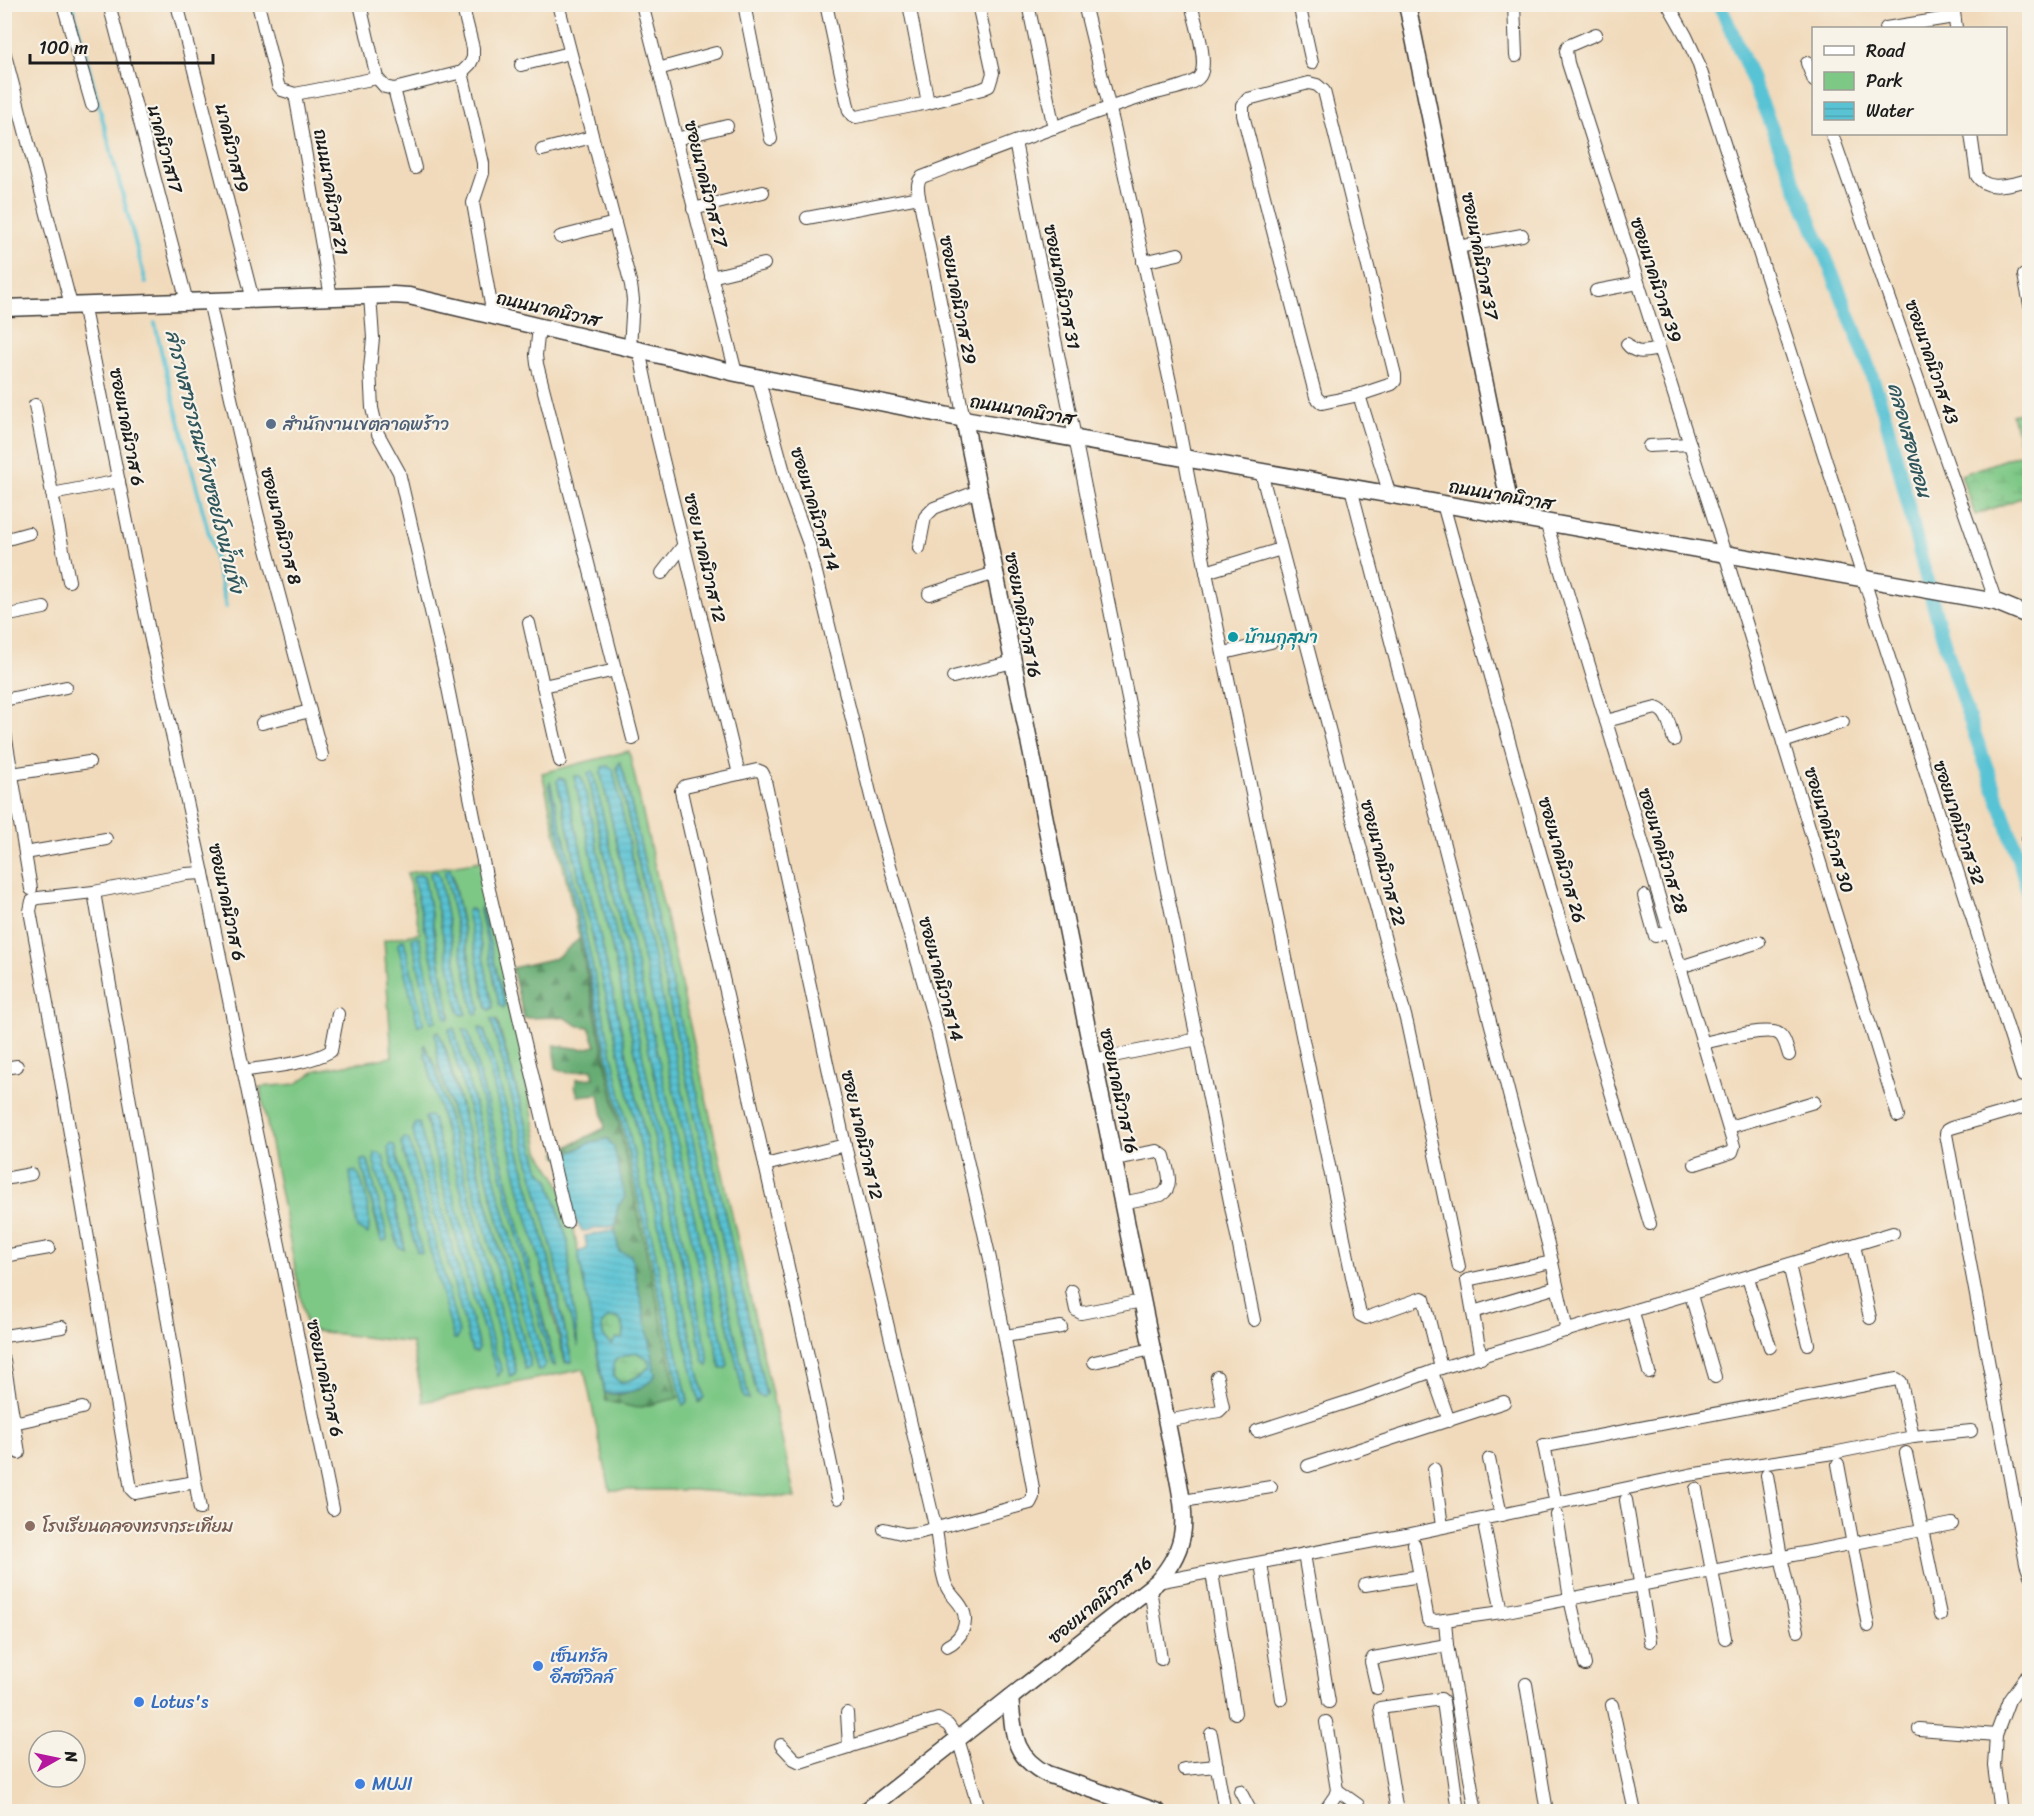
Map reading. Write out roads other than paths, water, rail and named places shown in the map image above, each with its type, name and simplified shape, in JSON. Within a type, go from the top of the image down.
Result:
[{"type":"street","points":[[63,4],[92,105]]},
{"type":"street","name":"นาคนิวาส19","points":[[177,4],[253,300]]},
{"type":"street","points":[[258,4],[278,85],[282,90],[295,94],[377,78]]},
{"type":"street","points":[[360,4],[377,78],[385,87],[394,88],[462,72],[470,64],[473,58],[473,48],[462,4]]},
{"type":"street","name":"ซอย นาคนิวาส 12","points":[[558,4],[615,223],[633,300],[635,349],[739,774]]},
{"type":"street","name":"ซอยนาคนิวาส 27","points":[[642,4],[736,373]]},
{"type":"street","points":[[744,4],[771,138]]},
{"type":"street","points":[[825,4],[852,116],[864,116],[928,103],[989,86],[993,73],[978,4]]},
{"type":"street","points":[[909,4],[928,103]]},
{"type":"street","points":[[1028,4],[1054,128]]},
{"type":"street","points":[[1084,4],[1143,262],[1360,1315],[1366,1318],[1424,1299],[1449,1420]]},
{"type":"street","points":[[807,218],[918,192],[918,183],[922,177],[1108,108],[1191,83],[1198,79],[1203,67],[1203,57],[1191,4]]},
{"type":"street","points":[[1299,4],[1312,63]]},
{"type":"street","name":"ซอยนาคนิวาส 37","points":[[1407,4],[1512,516]]},
{"type":"street","points":[[1514,4],[1516,56]]},
{"type":"street","name":"ซอยนาคนิวาส 32","points":[[1668,4],[1698,62],[2023,1076]]},
{"type":"street","name":"นาคนิวาส17","points":[[114,6],[187,302]]},
{"type":"street","points":[[1892,27],[1954,17]]},
{"type":"street","name":"ซอยนาคนิวาส 39","points":[[1596,33],[1568,46],[1566,51],[1568,63],[1725,554]]},
{"type":"street","name":"ซอยนาคนิวาส 6","points":[[4,51],[77,304],[119,481],[157,668],[203,873],[333,1509]]},
{"type":"street","points":[[521,64],[570,53]]},
{"type":"street","points":[[658,69],[716,53]]},
{"type":"street","points":[[1807,63],[1812,76]]},
{"type":"street","points":[[462,72],[483,163],[483,173],[473,203],[493,316]]},
{"type":"street","points":[[1309,83],[1317,85],[1324,91],[1395,375],[1395,381],[1392,384],[1359,395],[1322,403],[1316,397],[1243,115],[1243,105],[1248,99],[1309,83]]},
{"type":"street","points":[[394,88],[416,168]]},
{"type":"street","name":"ถนนนาคนิวาส 21","points":[[295,94],[331,297]]},
{"type":"street","points":[[676,139],[727,126]]},
{"type":"street","name":"ซอยนาคนิวาส 43","points":[[1832,135],[1996,602]]},
{"type":"street","points":[[1971,135],[1977,176],[1984,184],[1996,186],[2030,180]]},
{"type":"street","points":[[543,150],[592,138]]},
{"type":"street","name":"ซอยนาคนิวาส 31","points":[[1015,142],[1254,1320]]},
{"type":"street","points":[[693,209],[763,192]]},
{"type":"street","name":"ซอยนาคนิวาส 29","points":[[918,192],[964,419]]},
{"type":"street","points":[[560,237],[615,223]]},
{"type":"street","points":[[1458,247],[1522,235]]},
{"type":"street","points":[[1143,262],[1178,254]]},
{"type":"street","points":[[711,277],[764,264]]},
{"type":"street","points":[[2024,275],[2030,305]]},
{"type":"street","points":[[1596,291],[1638,283]]},
{"type":"street","points":[[370,296],[373,338],[370,369],[372,408],[378,434],[399,472],[444,668],[487,881],[567,1222]]},
{"type":"street","name":"ถนนนาคนิวาส","points":[[4,308],[77,304],[409,296],[736,373],[964,419],[1996,602],[2030,616]]},
{"type":"street","name":"ซอยนาคนิวาส 8","points":[[209,302],[257,512],[322,755]]},
{"type":"street","points":[[539,327],[537,364],[633,739]]},
{"type":"street","points":[[1628,344],[1632,350],[1637,352],[1659,349]]},
{"type":"street","name":"ซอยนาคนิวาส 14","points":[[758,377],[789,490],[809,544],[875,813],[937,1030],[990,1259],[1033,1497],[1030,1503],[936,1530],[905,1534],[884,1529]]},
{"type":"street","points":[[1359,395],[1390,495]]},
{"type":"street","points":[[35,405],[69,581]]},
{"type":"street","name":"ซอยนาคนิวาส 16","points":[[866,1812],[1153,1585],[1170,1568],[1179,1550],[1182,1530],[1183,1501],[964,419]]},
{"type":"street","points":[[1649,446],[1690,444]]},
{"type":"street","name":"ซอยนาคนิวาส 22","points":[[1261,472],[1407,1023],[1460,1267]]},
{"type":"street","points":[[52,494],[119,481]]},
{"type":"street","points":[[1351,488],[1552,1262],[1567,1331]]},
{"type":"street","points":[[920,548],[925,517],[934,508],[978,491]]},
{"type":"street","name":"ซอยนาคนิวาส 26","points":[[1443,504],[1545,867],[1650,1224]]},
{"type":"street","name":"ซอยนาคนิวาส 28","points":[[1546,522],[1734,1146],[1732,1152],[1695,1164]]},
{"type":"street","points":[[4,540],[29,533]]},
{"type":"street","points":[[662,573],[683,546]]},
{"type":"street","points":[[1206,572],[1281,549]]},
{"type":"street","name":"ซอยนาคนิวาส 30","points":[[1725,554],[1899,1116]]},
{"type":"street","points":[[929,594],[995,573]]},
{"type":"street","points":[[4,616],[44,608]]},
{"type":"street","points":[[529,623],[560,761]]},
{"type":"street","points":[[1224,653],[1271,642]]},
{"type":"street","points":[[953,676],[1012,662]]},
{"type":"street","points":[[543,686],[616,670]]},
{"type":"street","points":[[4,700],[66,687]]},
{"type":"street","points":[[1606,722],[1656,708],[1666,714],[1674,740]]},
{"type":"street","points":[[262,723],[310,711]]},
{"type":"street","points":[[1783,742],[1843,722]]},
{"type":"street","points":[[4,727],[31,889]]},
{"type":"street","points":[[12,774],[89,762]]},
{"type":"street","name":"ซอย นาคนิวาส 12","points":[[765,1165],[681,791],[685,786],[757,770],[764,776],[846,1145],[936,1530],[945,1584],[962,1607],[965,1617],[965,1626],[961,1636],[956,1642],[947,1646]]},
{"type":"street","points":[[2030,838],[2028,839],[2030,852]]},
{"type":"street","points":[[25,853],[106,839]]},
{"type":"street","points":[[195,1482],[135,1493],[131,1490],[30,911],[32,902],[38,898],[94,892],[186,874],[203,873]]},
{"type":"street","points":[[94,892],[200,1509]]},
{"type":"street","points":[[1644,896],[1655,936],[1669,932]]},
{"type":"street","points":[[1680,967],[1760,942]]},
{"type":"street","points":[[243,1071],[307,1060],[331,1052],[338,1014]]},
{"type":"street","points":[[1703,1043],[1757,1031],[1778,1033],[1789,1055]]},
{"type":"street","points":[[1093,1060],[1198,1039]]},
{"type":"street","points":[[1729,1127],[1814,1102]]},
{"type":"street","points":[[2030,1105],[1951,1128],[1946,1134],[2026,1540],[2025,1564],[2030,1575]]},
{"type":"street","points":[[838,1498],[765,1165],[846,1145]]},
{"type":"street","points":[[1113,1159],[1157,1151],[1164,1156],[1168,1175],[1169,1187],[1161,1195],[1122,1203]]},
{"type":"street","points":[[4,1179],[31,1174]]},
{"type":"street","points":[[1257,1431],[1437,1370],[1893,1233]]},
{"type":"street","points":[[1854,1245],[1870,1318]]},
{"type":"street","points":[[4,1256],[49,1248]]},
{"type":"street","points":[[1481,1358],[1467,1280],[1552,1262]]},
{"type":"street","points":[[1789,1265],[1808,1344]]},
{"type":"street","points":[[1748,1278],[1770,1347]]},
{"type":"street","points":[[1473,1312],[1557,1287]]},
{"type":"street","points":[[1072,1291],[1076,1310],[1081,1313],[1142,1301]]},
{"type":"street","points":[[1691,1295],[1715,1377]]},
{"type":"street","points":[[1633,1312],[1649,1372]]},
{"type":"street","points":[[4,1336],[62,1327]]},
{"type":"street","points":[[1005,1336],[1061,1327]]},
{"type":"street","points":[[1094,1362],[1152,1349]]},
{"type":"street","points":[[4,1361],[9,1424],[19,1453]]},
{"type":"street","points":[[1167,1421],[1219,1411],[1223,1407],[1217,1377]]},
{"type":"street","points":[[1585,1665],[1570,1599],[1544,1445],[1897,1379],[1900,1380],[1913,1437]]},
{"type":"street","points":[[1308,1466],[1504,1402]]},
{"type":"street","points":[[9,1424],[82,1408]]},
{"type":"street","points":[[1161,1659],[1153,1585],[1442,1526],[1501,1515],[1556,1509],[1689,1475],[1833,1453],[1913,1437],[1971,1431]]},
{"type":"street","points":[[1906,1453],[1940,1615]]},
{"type":"street","points":[[1489,1459],[1501,1515]]},
{"type":"street","points":[[1838,1464],[1868,1626]]},
{"type":"street","points":[[1434,1469],[1442,1526]]},
{"type":"street","points":[[1767,1475],[1781,1557],[1798,1631]]},
{"type":"street","points":[[1183,1501],[1271,1487]]},
{"type":"street","points":[[1696,1489],[1725,1638]]},
{"type":"street","points":[[1626,1500],[1650,1641]]},
{"type":"street","points":[[1414,1544],[1428,1620],[1445,1620],[1502,1612],[1952,1524]]},
{"type":"street","points":[[1485,1529],[1502,1612]]},
{"type":"street","points":[[1304,1554],[1329,1702]]},
{"type":"street","points":[[1261,1563],[1282,1699]]},
{"type":"street","points":[[1212,1573],[1235,1713]]},
{"type":"street","points":[[1365,1585],[1420,1576]]},
{"type":"street","points":[[1445,1620],[1447,1645],[1476,1812]]},
{"type":"street","points":[[1377,1688],[1371,1662],[1373,1658],[1447,1645]]},
{"type":"street","points":[[2000,1812],[1994,1766],[1996,1735],[2009,1701],[2030,1674]]},
{"type":"street","points":[[1526,1684],[1547,1812]]},
{"type":"street","points":[[1010,1698],[1016,1740],[1023,1756],[1032,1766],[1127,1806],[1158,1812]]},
{"type":"street","points":[[1397,1812],[1380,1708],[1437,1699],[1443,1701],[1458,1812]]},
{"type":"street","points":[[1612,1705],[1635,1812]]},
{"type":"street","points":[[847,1713],[849,1747]]},
{"type":"street","points":[[782,1745],[794,1759],[800,1762],[938,1719],[948,1725],[958,1739],[980,1812]]},
{"type":"street","points":[[1324,1812],[1337,1790],[1326,1722]]},
{"type":"street","points":[[1918,1729],[1996,1735]]},
{"type":"street","points":[[1211,1734],[1225,1812]]},
{"type":"street","points":[[1184,1769],[1217,1766]]},
{"type":"street","points":[[1337,1790],[1358,1805],[1362,1812]]},
{"type":"street","points":[[1240,1791],[1251,1812]]},
{"type":"water","points":[[620,762],[766,1394],[763,1397],[757,1395],[617,767]]},
{"type":"water","points":[[608,766],[613,769],[749,1399],[744,1398],[601,774],[602,767]]},
{"type":"water","points":[[593,771],[728,1365],[726,1368],[721,1369],[598,825],[588,773]]},
{"type":"water","points":[[574,776],[580,776],[583,781],[709,1361],[708,1366],[704,1362]]},
{"type":"water","points":[[560,778],[565,780],[704,1397],[699,1402],[557,781]]},
{"type":"water","points":[[550,782],[566,845],[688,1401],[683,1405],[549,786]]},
{"type":"water","points":[[450,869],[480,1009],[477,1015],[474,1013],[445,873],[445,870]]},
{"type":"water","points":[[433,871],[439,875],[466,1014],[462,1015],[459,1012],[430,873]]},
{"type":"water","points":[[424,876],[450,1018],[446,1019],[413,877]]},
{"type":"water","points":[[481,907],[505,1005],[503,1008],[499,1004]]},
{"type":"water","points":[[470,909],[474,911],[493,1006],[490,1010],[487,1009],[467,911]]},
{"type":"water","points":[[419,937],[436,1021],[431,1022],[412,939]]},
{"type":"water","points":[[404,940],[423,1021],[423,1025],[418,1026],[398,945]]},
{"type":"water","points":[[491,1019],[496,1020],[540,1171],[549,1180],[568,1242],[578,1347]]},
{"type":"water","points":[[454,1028],[545,1364],[542,1370],[538,1371],[451,1041],[449,1029]]},
{"type":"water","points":[[479,1028],[484,1029],[548,1255],[572,1362],[566,1363]]},
{"type":"water","points":[[463,1029],[468,1030],[555,1366],[551,1364]]},
{"type":"water","points":[[438,1032],[445,1049],[530,1363],[530,1367],[525,1369],[439,1066],[435,1033]]},
{"type":"water","points":[[424,1044],[435,1066],[516,1370],[510,1376],[425,1054]]},
{"type":"water","points":[[430,1116],[433,1119],[496,1355],[502,1370],[498,1376],[467,1276],[425,1117]]},
{"type":"water","points":[[419,1123],[479,1347],[477,1352],[472,1351],[415,1142],[413,1130],[415,1124]]},
{"type":"water","points":[[405,1138],[409,1140],[459,1333],[457,1339],[454,1339],[402,1147],[401,1142]]},
{"type":"water","points":[[608,1139],[614,1148],[625,1197],[618,1206],[615,1226],[583,1231],[574,1218],[561,1158],[591,1142]]},
{"type":"water","points":[[390,1144],[394,1145],[422,1253],[417,1252],[388,1149]]},
{"type":"water","points":[[375,1153],[383,1156],[404,1249],[399,1248],[374,1162]]},
{"type":"water","points":[[365,1159],[368,1161],[387,1240],[382,1241],[361,1161]]},
{"type":"water","points":[[356,1171],[367,1201],[368,1234],[357,1228],[350,1172]]},
{"type":"water","points":[[615,1230],[619,1252],[631,1255],[652,1351],[655,1376],[645,1385],[633,1391],[605,1393],[578,1252],[587,1249],[585,1236]],"holes":[[[608,1318],[618,1318],[624,1328],[622,1339],[616,1338],[612,1345],[602,1331],[602,1324]],[[636,1352],[648,1359],[650,1366],[636,1377],[620,1382],[614,1377],[613,1365],[616,1359]]]},
{"type":"waterway","name":"ลำรางสาธารณะข้างซอยโรงน้ำแข็ง","points":[[72,4],[146,283]]},
{"type":"waterway","name":"คลองสองตอน","points":[[1719,4],[1869,367],[1888,426],[1946,649],[2030,898]]},
{"type":"waterway","name":"ลำรางสาธารณะข้างซอยโรงน้ำแข็ง","points":[[155,323],[226,607]]},
{"type":"place","name":"สำนักงานเขตลาดพร้าว","points":[[271,424]]},
{"type":"place","name":"บ้านกุสุมา","points":[[1233,637]]},
{"type":"place","name":"โรงเรียนคลองทรงกระเทียม","points":[[30,1526]]},
{"type":"place","name":"เซ็นทรัล อีสต์วิลล์","points":[[538,1666]]},
{"type":"place","name":"Lotus's","points":[[139,1702]]},
{"type":"place","name":"MUJI","points":[[360,1784]]}]
